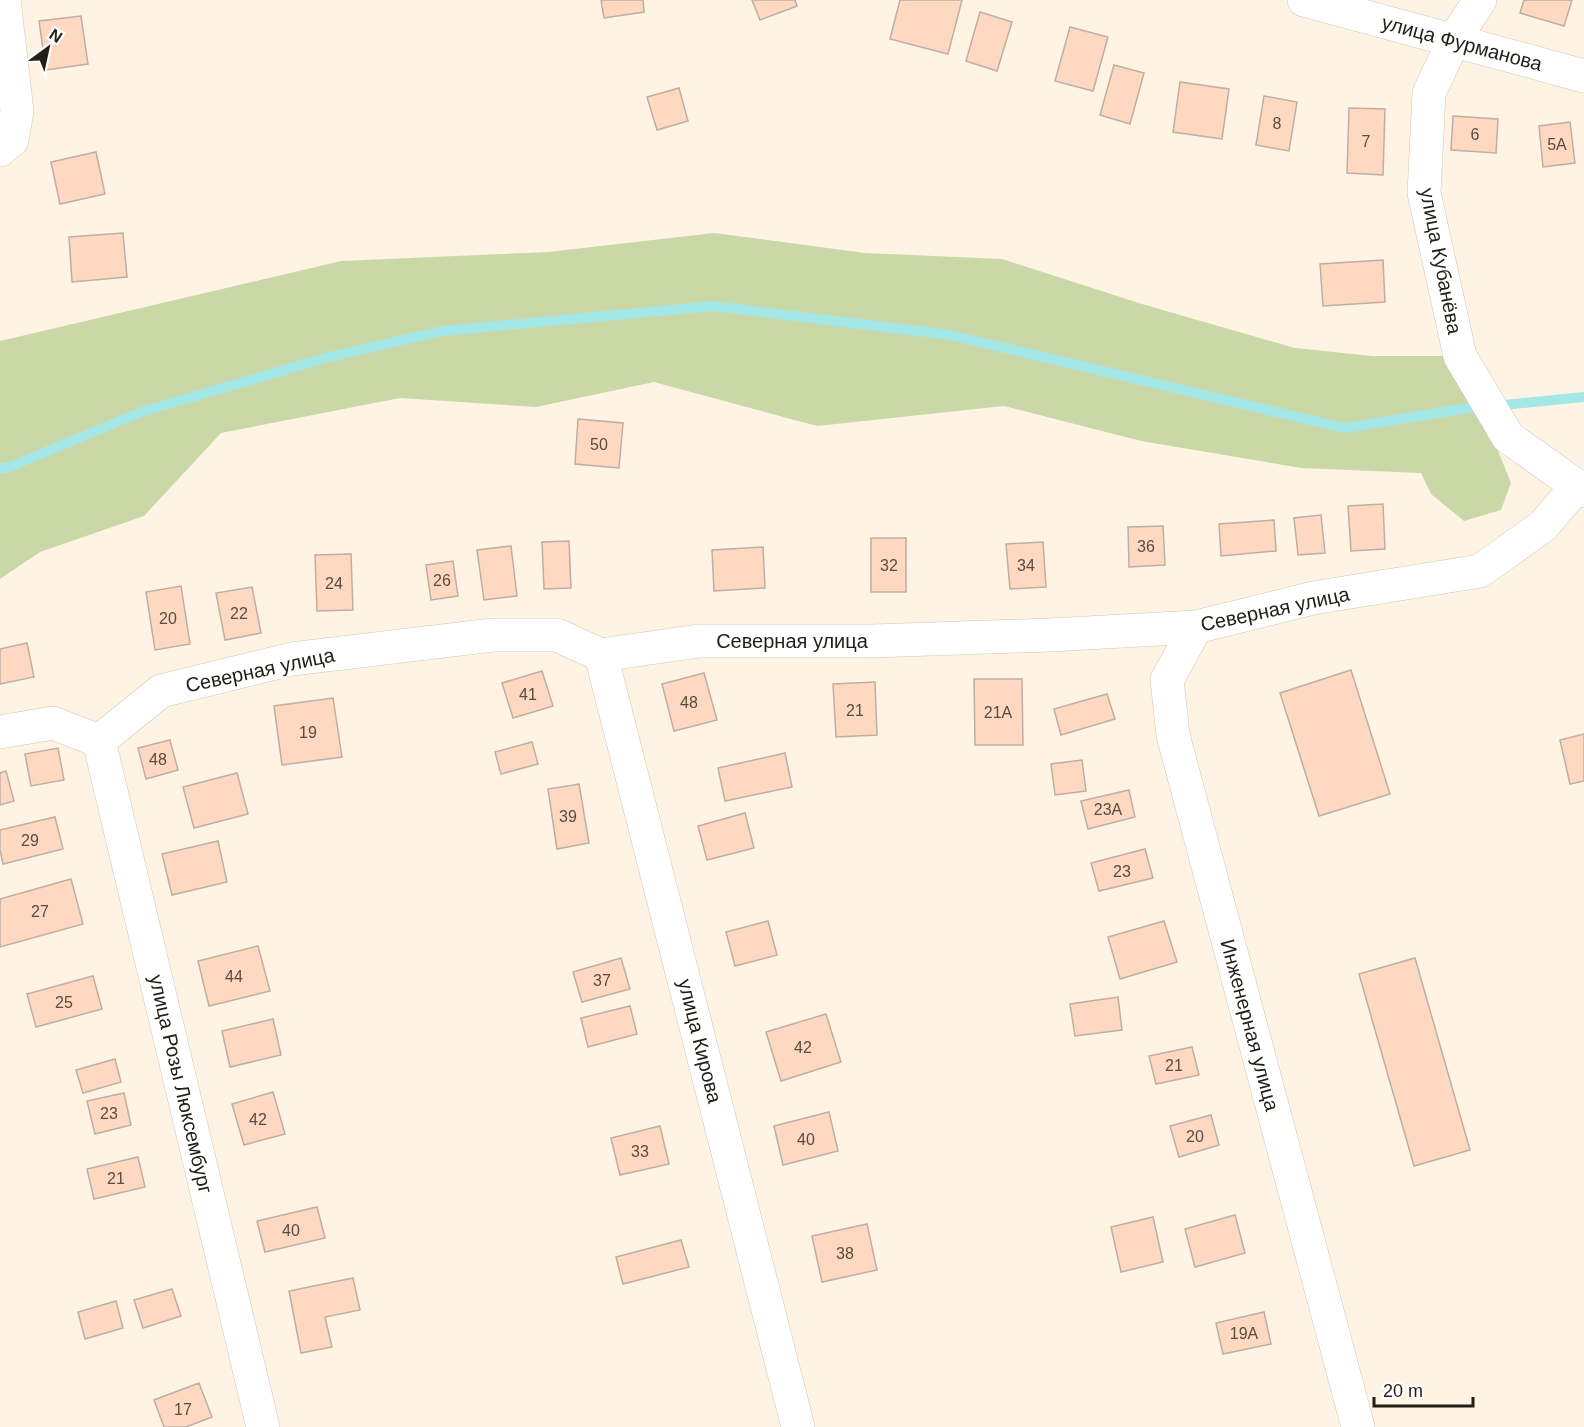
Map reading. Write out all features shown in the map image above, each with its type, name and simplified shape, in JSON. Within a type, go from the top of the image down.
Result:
[{"type":"street","points":[[0,150],[12,140],[16,111],[4,0]]},
{"type":"street","name":"улица Фурманова","points":[[1304,0],[1584,76]]},
{"type":"street","name":"улица Кубанёва","points":[[1480,0],[1454,40],[1429,93],[1424,193],[1460,357],[1508,437],[1580,489]]},
{"type":"street","name":"Северная улица","points":[[99,741],[160,691],[292,659],[493,635],[557,635],[601,655],[699,641],[873,641],[1196,627],[1313,598],[1480,571],[1543,526],[1580,489]]},
{"type":"street","name":"Инженерная улица","points":[[1196,627],[1167,680],[1173,735],[1358,1427]]},
{"type":"street","name":"улица Кирова","points":[[601,655],[798,1427]]},
{"type":"street","points":[[0,732],[53,723],[99,741]]},
{"type":"street","name":"улица Розы Люксембург","points":[[99,741],[263,1427]]},
{"type":"green space","points":[[714,233],[865,253],[1002,259],[1142,304],[1295,348],[1372,356],[1460,356],[1511,483],[1501,510],[1464,521],[1431,494],[1421,473],[1301,468],[1141,441],[1004,406],[817,426],[654,382],[536,407],[400,398],[221,433],[144,516],[40,552],[0,579],[0,341],[341,261],[548,252]]},
{"type":"building","points":[[601,0],[643,0],[644,12],[604,18]]},
{"type":"building","points":[[752,0],[795,0],[797,6],[760,20]]},
{"type":"building","points":[[900,0],[962,0],[948,54],[890,39]]},
{"type":"building","points":[[1524,0],[1572,0],[1564,26],[1520,13]]},
{"type":"building","points":[[980,12],[1012,22],[997,71],[966,61]]},
{"type":"building","points":[[81,16],[88,64],[46,70],[39,21]]},
{"type":"building","points":[[1070,27],[1108,37],[1093,91],[1055,81]]},
{"type":"building","points":[[1114,65],[1144,73],[1130,124],[1100,115]]},
{"type":"building","points":[[1180,82],[1229,89],[1222,139],[1173,132]]},
{"type":"building","points":[[679,88],[688,121],[657,130],[647,97]]},
{"type":"building","points":[[1264,96],[1297,102],[1289,151],[1256,145]]},
{"type":"building","points":[[1349,108],[1385,109],[1383,175],[1347,173]]},
{"type":"building","points":[[1453,116],[1498,119],[1496,153],[1451,150]]},
{"type":"building","points":[[1570,122],[1575,163],[1543,167],[1539,126]]},
{"type":"building","points":[[96,152],[105,194],[60,204],[51,162]]},
{"type":"building","points":[[123,233],[127,277],[72,282],[69,237]]},
{"type":"building","points":[[1383,260],[1385,302],[1323,306],[1320,264]]},
{"type":"building","points":[[578,419],[623,423],[619,468],[575,464]]},
{"type":"building","points":[[1383,504],[1385,549],[1351,551],[1348,506]]},
{"type":"building","points":[[1321,515],[1325,553],[1298,555],[1294,518]]},
{"type":"building","points":[[1274,520],[1276,551],[1221,556],[1219,524]]},
{"type":"building","points":[[1163,526],[1165,565],[1129,567],[1128,527]]},
{"type":"building","points":[[871,538],[906,538],[906,592],[871,592]]},
{"type":"building","points":[[569,541],[571,588],[544,589],[542,542]]},
{"type":"building","points":[[1043,542],[1046,587],[1010,589],[1006,544]]},
{"type":"building","points":[[511,546],[517,596],[484,600],[477,550]]},
{"type":"building","points":[[763,547],[765,588],[714,591],[712,550]]},
{"type":"building","points":[[351,554],[353,610],[317,611],[315,555]]},
{"type":"building","points":[[453,561],[458,596],[431,600],[426,565]]},
{"type":"building","points":[[181,586],[190,644],[155,650],[146,592]]},
{"type":"building","points":[[252,587],[261,633],[225,640],[216,593]]},
{"type":"building","points":[[27,643],[34,677],[0,684],[0,649]]},
{"type":"building","points":[[1351,670],[1390,794],[1319,816],[1280,693]]},
{"type":"building","points":[[542,671],[553,706],[513,718],[502,683]]},
{"type":"building","points":[[704,673],[717,720],[674,731],[662,684]]},
{"type":"building","points":[[974,679],[1022,679],[1023,745],[975,745]]},
{"type":"building","points":[[875,682],[877,735],[836,737],[833,684]]},
{"type":"building","points":[[1107,694],[1115,719],[1061,735],[1054,709]]},
{"type":"building","points":[[333,698],[342,757],[282,765],[274,706]]},
{"type":"building","points":[[1584,734],[1584,781],[1570,784],[1560,740]]},
{"type":"building","points":[[170,740],[178,770],[146,779],[138,748]]},
{"type":"building","points":[[532,742],[538,764],[501,774],[495,752]]},
{"type":"building","points":[[58,748],[64,780],[31,786],[25,754]]},
{"type":"building","points":[[785,753],[792,787],[725,801],[718,768]]},
{"type":"building","points":[[1082,760],[1086,791],[1055,795],[1051,764]]},
{"type":"building","points":[[6,771],[14,801],[0,805],[0,773]]},
{"type":"building","points":[[237,773],[248,814],[194,828],[183,787]]},
{"type":"building","points":[[579,784],[589,843],[557,849],[548,789]]},
{"type":"building","points":[[1129,790],[1135,817],[1088,829],[1081,801]]},
{"type":"building","points":[[745,813],[754,848],[707,860],[698,826]]},
{"type":"building","points":[[55,817],[63,849],[3,864],[0,830]]},
{"type":"building","points":[[218,841],[227,882],[172,895],[162,854]]},
{"type":"building","points":[[1145,849],[1153,878],[1099,891],[1091,863]]},
{"type":"building","points":[[71,879],[83,924],[0,947],[0,899]]},
{"type":"building","points":[[768,921],[777,955],[735,966],[726,932]]},
{"type":"building","points":[[1164,921],[1177,962],[1120,979],[1108,937]]},
{"type":"building","points":[[258,946],[270,991],[209,1006],[198,961]]},
{"type":"building","points":[[621,958],[630,989],[582,1002],[573,972]]},
{"type":"building","points":[[1415,958],[1470,1150],[1414,1166],[1359,974]]},
{"type":"building","points":[[93,976],[102,1009],[36,1027],[27,994]]},
{"type":"building","points":[[1118,997],[1122,1030],[1075,1036],[1070,1004]]},
{"type":"building","points":[[630,1006],[637,1034],[588,1047],[581,1018]]},
{"type":"building","points":[[826,1014],[841,1062],[781,1081],[766,1032]]},
{"type":"building","points":[[273,1019],[281,1055],[230,1067],[222,1031]]},
{"type":"building","points":[[1192,1047],[1199,1075],[1156,1084],[1149,1056]]},
{"type":"building","points":[[115,1059],[121,1082],[83,1093],[76,1070]]},
{"type":"building","points":[[273,1092],[285,1134],[244,1145],[232,1104]]},
{"type":"building","points":[[124,1093],[131,1125],[95,1134],[87,1101]]},
{"type":"building","points":[[829,1112],[838,1151],[783,1165],[774,1126]]},
{"type":"building","points":[[1211,1115],[1219,1145],[1179,1157],[1170,1126]]},
{"type":"building","points":[[660,1126],[669,1164],[620,1175],[611,1138]]},
{"type":"building","points":[[138,1157],[145,1187],[94,1199],[87,1169]]},
{"type":"building","points":[[317,1207],[325,1238],[265,1252],[257,1221]]},
{"type":"building","points":[[1235,1215],[1245,1253],[1195,1267],[1185,1229]]},
{"type":"building","points":[[1153,1217],[1163,1262],[1121,1272],[1111,1227]]},
{"type":"building","points":[[867,1224],[877,1270],[822,1282],[812,1236]]},
{"type":"building","points":[[681,1240],[689,1267],[623,1284],[616,1257]]},
{"type":"building","points":[[353,1278],[360,1310],[325,1317],[332,1347],[301,1353],[289,1291]]},
{"type":"building","points":[[172,1289],[181,1316],[143,1328],[134,1300]]},
{"type":"building","points":[[116,1301],[123,1328],[85,1339],[78,1312]]},
{"type":"building","points":[[1264,1312],[1271,1344],[1223,1354],[1216,1323]]},
{"type":"building","points":[[199,1383],[212,1417],[186,1427],[164,1427],[154,1400]]},
{"type":"waterway","points":[[0,468],[7,468],[141,412],[329,357],[442,331],[713,306],[950,335],[1344,428],[1463,409],[1584,397]]}]
